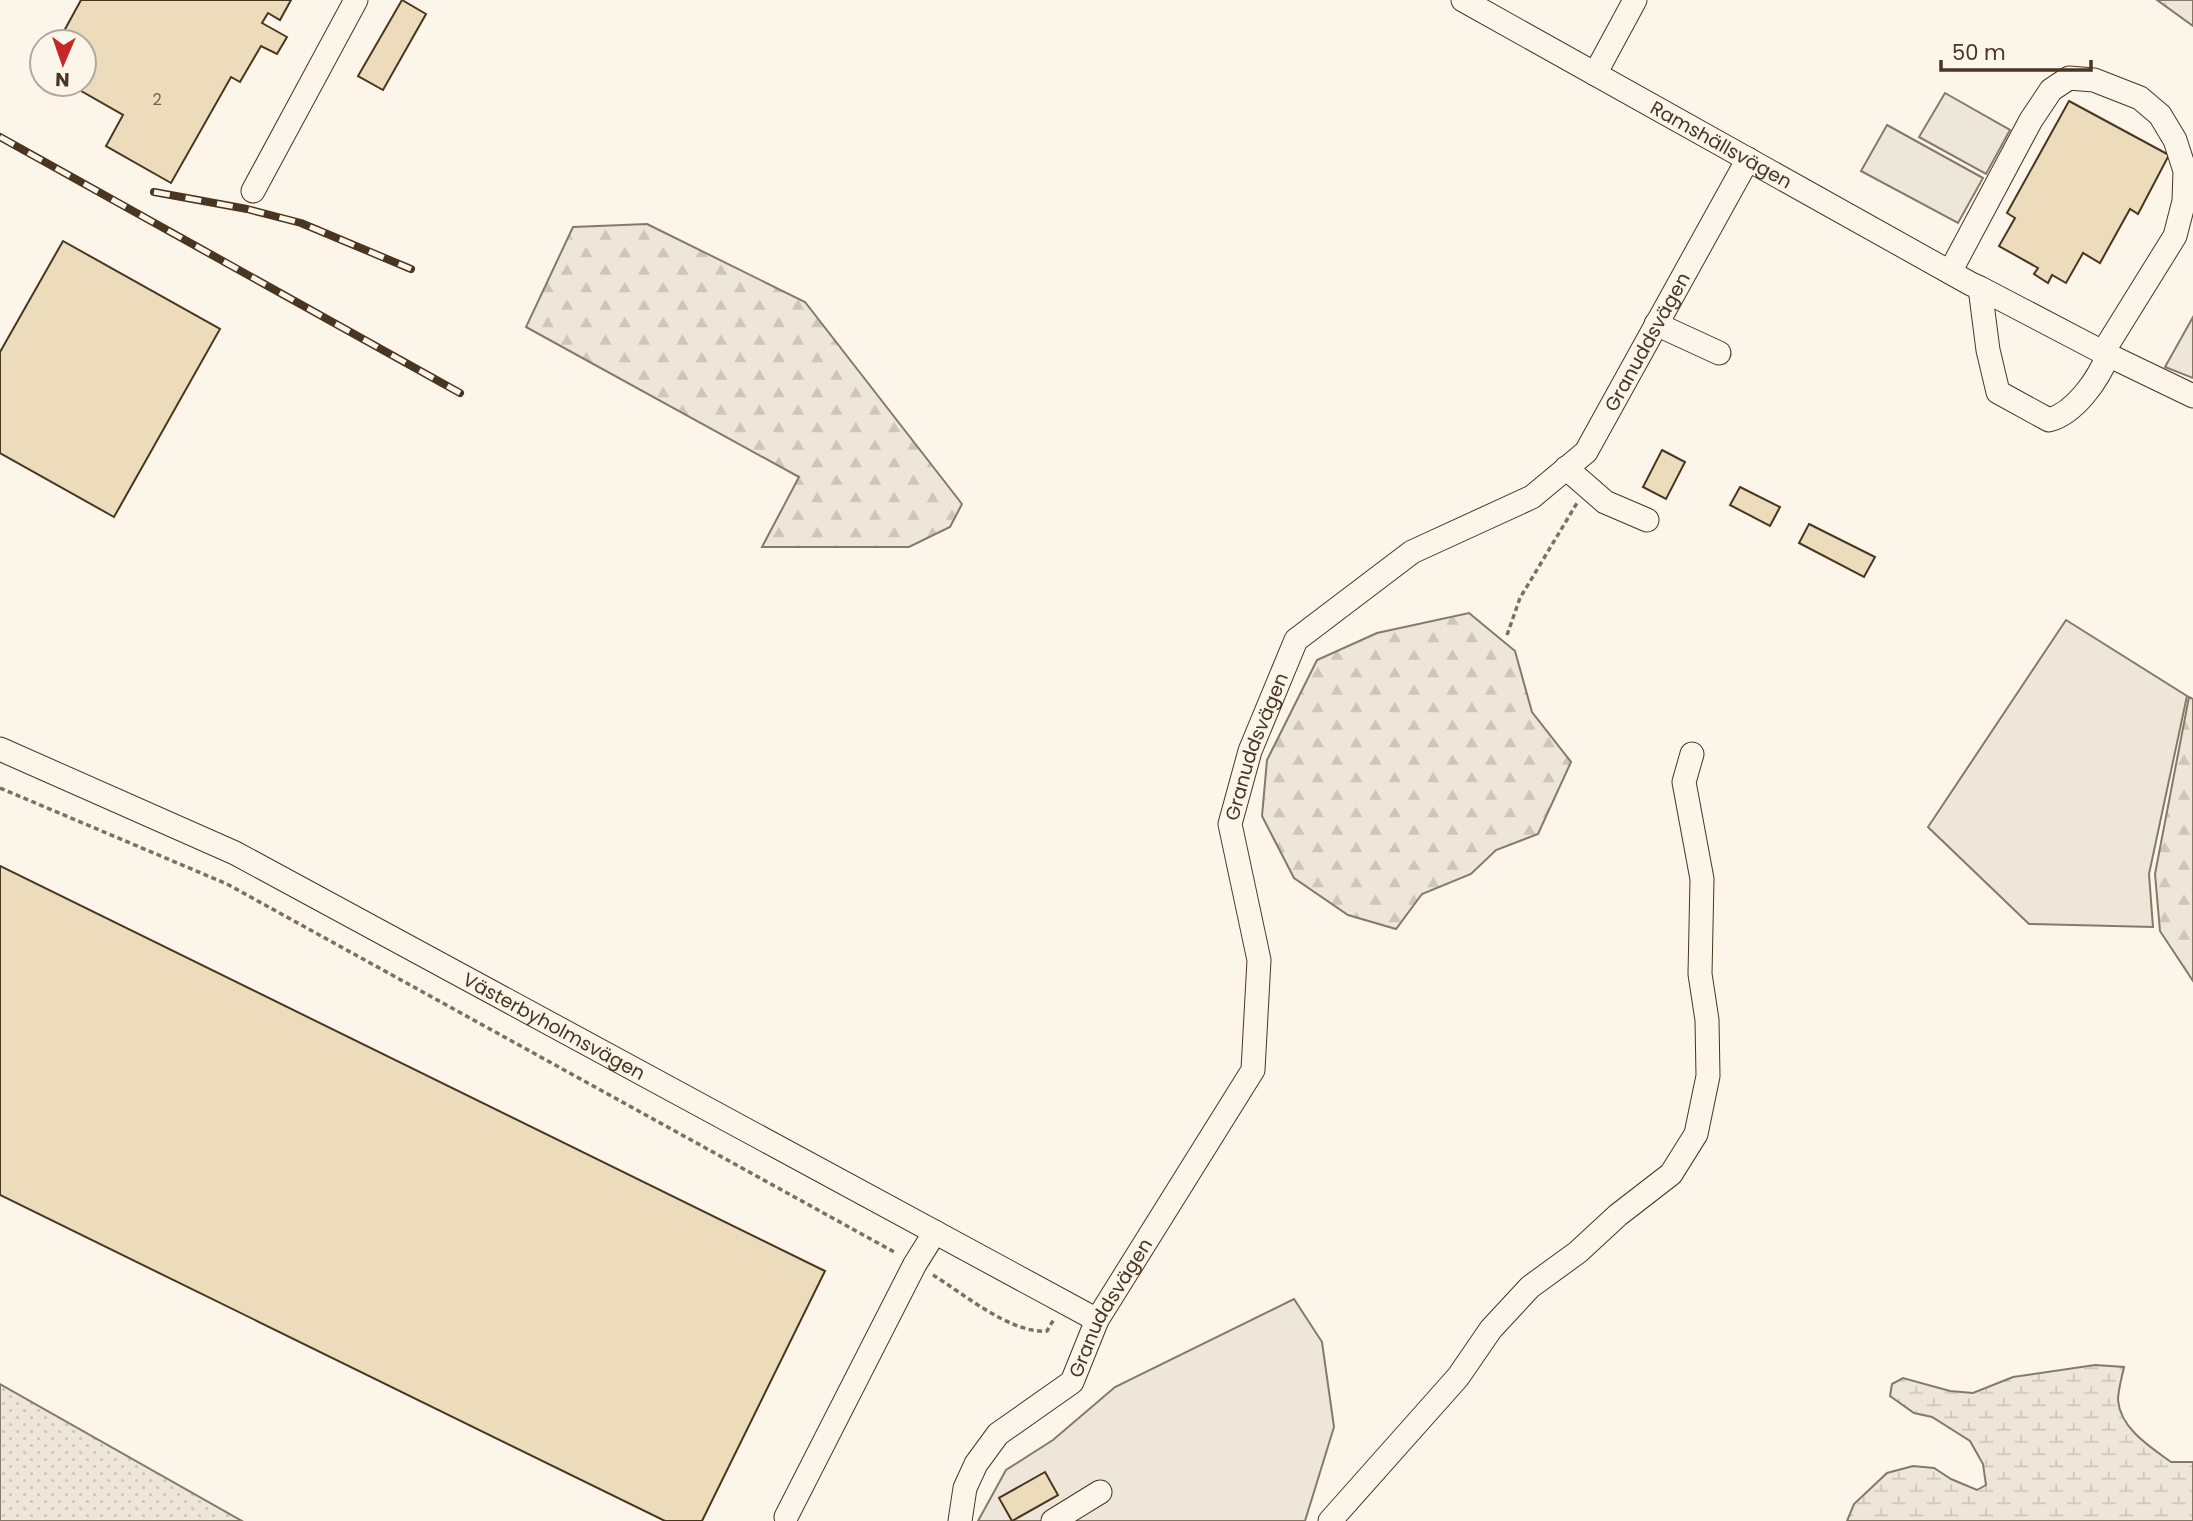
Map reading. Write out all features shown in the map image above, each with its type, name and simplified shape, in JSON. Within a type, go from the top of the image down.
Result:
[{"type":"street","points":[[253,191],[356,0]]},
{"type":"street","name":"Ramshällsvägen","points":[[1463,0],[1950,272],[2106,354],[2193,396]]},
{"type":"street","points":[[1595,74],[1635,0]]},
{"type":"street","points":[[1950,272],[2031,120],[2051,90],[2069,78],[2094,80],[2140,98],[2161,115],[2175,140],[2185,171],[2184,201],[2175,236],[2106,354],[2102,371],[2060,417],[2049,421],[1998,392],[1988,351],[1980,288]]},
{"type":"street","name":"Granuddsvägen","points":[[960,1521],[965,1488],[976,1464],[998,1434],[1072,1382],[1097,1320],[1253,1070],[1259,960],[1230,824],[1250,751],[1296,640],[1412,552],[1532,497],[1586,452],[1748,159]]},
{"type":"street","points":[[1656,324],[1719,354]]},
{"type":"street","points":[[1566,468],[1605,502],[1647,520]]},
{"type":"street","name":"Västerbyholmsvägen","points":[[0,749],[236,853],[1097,1320]]},
{"type":"street","points":[[1330,1521],[1458,1377],[1491,1329],[1530,1287],[1578,1252],[1618,1215],[1671,1174],[1696,1134],[1709,1076],[1707,1020],[1700,974],[1702,879],[1684,782],[1692,754]]},
{"type":"street","points":[[786,1517],[915,1264],[935,1232]]},
{"type":"street","points":[[1053,1521],[1100,1492]]},
{"type":"path","points":[[1507,635],[1520,598],[1587,486]]},
{"type":"path","points":[[0,788],[227,884],[915,1264],[1010,1323],[1037,1332],[1047,1331],[1063,1301]]},
{"type":"green space","points":[[2157,0],[2193,0],[2193,26]]},
{"type":"green space","points":[[647,224],[805,302],[962,504],[950,527],[909,547],[762,547],[799,477],[526,327],[573,227]]},
{"type":"green space","points":[[2193,317],[2193,378],[2165,367]]},
{"type":"green space","points":[[1469,613],[1515,651],[1532,712],[1571,762],[1538,834],[1496,850],[1471,874],[1422,894],[1396,929],[1348,915],[1294,878],[1262,816],[1267,760],[1317,660],[1377,633]]},
{"type":"green space","points":[[2066,620],[2187,696],[2149,874],[2153,927],[2029,924],[1928,827]]},
{"type":"green space","points":[[2189,697],[2193,699],[2193,981],[2160,931],[2155,874]]},
{"type":"green space","points":[[1294,1299],[1322,1342],[1334,1427],[1305,1521],[978,1521],[1006,1470],[1053,1440],[1115,1387]]},
{"type":"green space","points":[[2095,1365],[2124,1367],[2118,1400],[2124,1419],[2137,1436],[2171,1462],[2193,1462],[2193,1521],[1847,1521],[1854,1504],[1887,1473],[1913,1466],[1934,1468],[1977,1490],[1986,1485],[1983,1464],[1970,1441],[1932,1417],[1914,1413],[1890,1396],[1892,1384],[1903,1378],[1950,1391],[1973,1393],[2013,1377]]},
{"type":"green space","points":[[0,1384],[242,1521],[0,1521]]},
{"type":"shaded area","points":[[1945,93],[2010,130],[1986,174],[1919,137]]},
{"type":"shaded area","points":[[1887,125],[1983,178],[1958,223],[1861,171]]},
{"type":"building","points":[[81,0],[291,0],[280,20],[268,13],[262,23],[287,37],[277,54],[261,46],[240,82],[231,77],[171,183],[106,146],[123,115],[93,98],[98,98],[98,28],[66,28]]},
{"type":"building","points":[[402,0],[426,14],[383,90],[358,76]]},
{"type":"building","points":[[2069,101],[2169,155],[2138,214],[2130,209],[2100,263],[2083,253],[2066,283],[2052,275],[2048,283],[2034,274],[2038,268],[1999,246],[2015,218],[2007,213]]},
{"type":"building","points":[[63,241],[220,329],[114,517],[0,453],[0,352]]},
{"type":"building","points":[[1662,450],[1685,462],[1666,499],[1643,487]]},
{"type":"building","points":[[1740,487],[1780,507],[1770,526],[1730,505]]},
{"type":"building","points":[[1809,524],[1875,557],[1864,577],[1799,543]]},
{"type":"building","points":[[0,866],[825,1271],[702,1521],[665,1521],[0,1195]]},
{"type":"building","points":[[1045,1472],[1058,1495],[1012,1521],[999,1498]]},
{"type":"railway","points":[[0,137],[460,393]]},
{"type":"railway","points":[[154,192],[247,209],[301,223],[411,269]]}]
